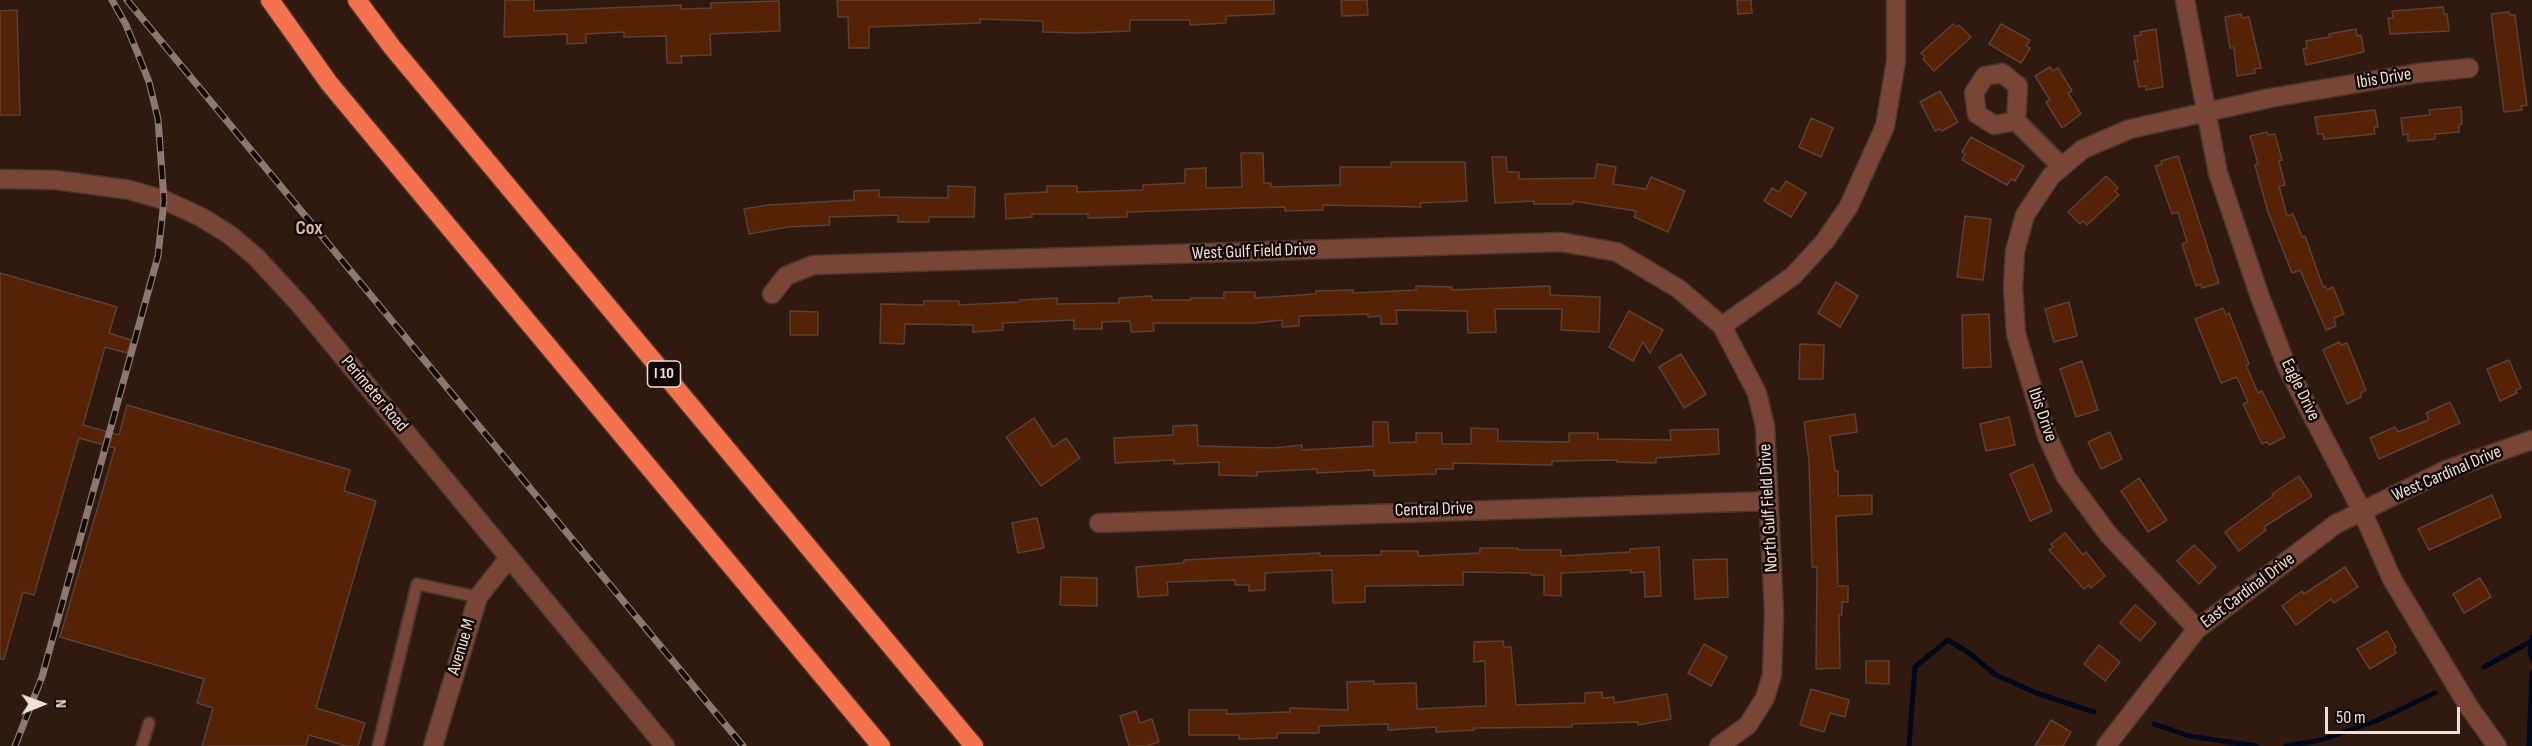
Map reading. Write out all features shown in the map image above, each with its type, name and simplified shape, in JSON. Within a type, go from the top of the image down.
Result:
[{"type":"highway","points":[[270,0],[329,83],[881,746]]},
{"type":"highway","name":"I 10","points":[[357,0],[392,47],[974,746]]},
{"type":"street","points":[[1722,326],[1793,276],[1825,241],[1848,206],[1885,126],[1896,61],[1896,0]]},
{"type":"street","name":"Eagle Drive","points":[[2185,0],[2218,173],[2260,297],[2287,367],[2362,511],[2392,579],[2469,707],[2497,746]]},
{"type":"street","name":"Ibis Drive","points":[[2197,629],[2108,534],[2066,477],[2047,436],[2016,334],[2013,288],[2015,251],[2025,215],[2051,176],[2083,149],[2130,129],[2270,98],[2406,75],[2469,68]]},
{"type":"street","points":[[2016,121],[2062,167]]},
{"type":"street","name":"Perimeter Road","points":[[0,179],[56,180],[130,190],[164,200],[201,217],[230,235],[284,286],[665,746]]},
{"type":"street","name":"West Gulf Field Drive","points":[[772,294],[786,276],[813,266],[1561,242],[1617,252],[1679,289],[1722,326]]},
{"type":"street","name":"North Gulf Field Drive","points":[[1719,746],[1748,725],[1765,698],[1772,675],[1774,613],[1765,426],[1757,393],[1722,326]]},
{"type":"street","name":"West Cardinal Drive","points":[[2362,511],[2446,470],[2532,440]]},
{"type":"street","name":"Central Drive","points":[[1099,523],[1769,501]]},
{"type":"street","name":"East Cardinal Drive","points":[[2106,746],[2197,629],[2336,525],[2362,511]]},
{"type":"street","name":"Avenue M","points":[[433,746],[478,597],[509,558]]},
{"type":"lane","points":[[378,746],[417,584],[478,597]]},
{"type":"lane","points":[[142,746],[149,723]]},
{"type":"building","points":[[505,0],[534,0],[534,11],[681,5],[681,9],[711,8],[711,3],[779,1],[780,31],[710,34],[711,55],[681,56],[682,63],[667,63],[666,36],[624,37],[624,32],[586,34],[586,43],[567,44],[567,34],[504,37]]},
{"type":"building","points":[[837,0],[1274,0],[1274,14],[1226,16],[1226,23],[1190,25],[1190,20],[1130,20],[1130,31],[1080,33],[1043,32],[1043,21],[980,19],[980,23],[869,27],[869,48],[849,48],[848,17],[838,17]]},
{"type":"building","points":[[1341,0],[1367,0],[1368,15],[1342,16]]},
{"type":"building","points":[[1737,0],[1751,0],[1752,13],[1738,14]]},
{"type":"building","points":[[2443,7],[2444,14],[2447,14],[2449,31],[2390,34],[2388,18],[2393,18],[2392,11]]},
{"type":"building","points":[[17,10],[20,115],[0,115],[0,11]]},
{"type":"building","points":[[2509,12],[2510,15],[2515,15],[2527,105],[2521,106],[2522,110],[2504,112],[2491,14]]},
{"type":"building","points":[[2241,14],[2242,18],[2249,17],[2261,68],[2254,69],[2255,73],[2237,76],[2234,48],[2230,48],[2225,17]]},
{"type":"building","points":[[1953,24],[1957,27],[1959,25],[1971,37],[1934,71],[1923,59],[1925,57],[1921,53]]},
{"type":"building","points":[[2001,24],[2030,40],[2026,46],[2030,48],[2021,63],[1989,44]]},
{"type":"building","points":[[2156,29],[2163,87],[2146,90],[2146,86],[2139,87],[2134,61],[2138,61],[2134,36],[2141,35],[2140,32]]},
{"type":"building","points":[[2356,29],[2357,36],[2361,35],[2364,52],[2306,65],[2303,49],[2307,48],[2306,41]]},
{"type":"building","points":[[2050,67],[2052,71],[2058,68],[2072,91],[2068,93],[2081,114],[2062,128],[2046,102],[2050,100],[2035,76]]},
{"type":"building","points":[[1940,91],[1958,122],[1942,131],[1940,129],[1935,131],[1920,102]]},
{"type":"building","points":[[2461,107],[2462,124],[2459,125],[2459,132],[2435,134],[2435,139],[2408,141],[2408,134],[2403,135],[2401,118],[2430,115],[2429,110]]},
{"type":"building","points":[[2375,110],[2378,127],[2374,127],[2375,134],[2324,139],[2323,134],[2318,134],[2315,117]]},
{"type":"building","points":[[1811,118],[1833,128],[1821,157],[1799,147]]},
{"type":"building","points":[[2267,132],[2268,135],[2275,134],[2282,160],[2279,161],[2285,185],[2279,186],[2287,216],[2293,214],[2302,237],[2305,236],[2323,287],[2325,286],[2327,290],[2333,287],[2344,314],[2334,318],[2336,326],[2326,330],[2300,270],[2292,273],[2268,212],[2255,165],[2258,164],[2250,136]]},
{"type":"building","points":[[1971,137],[2024,166],[2015,181],[2011,179],[2007,185],[1962,160],[1965,154],[1962,152]]},
{"type":"building","points":[[1241,153],[1263,153],[1264,183],[1271,183],[1271,187],[1340,185],[1340,167],[1391,167],[1391,162],[1465,162],[1467,201],[1420,203],[1421,207],[1323,205],[1323,210],[1285,211],[1285,207],[1243,208],[1127,212],[1127,217],[1088,218],[1088,214],[1032,214],[1032,217],[1006,219],[1005,194],[1047,192],[1047,186],[1077,186],[1077,192],[1143,190],[1143,185],[1185,183],[1185,169],[1206,168],[1206,188],[1242,187]]},
{"type":"building","points":[[2178,156],[2219,283],[2202,288],[2201,284],[2196,286],[2182,244],[2187,242],[2178,212],[2172,214],[2155,166],[2162,164],[2161,161]]},
{"type":"building","points":[[1492,157],[1506,157],[1507,172],[1519,172],[1519,179],[1595,178],[1597,164],[1616,167],[1613,184],[1646,189],[1651,177],[1685,191],[1668,232],[1634,217],[1636,211],[1573,201],[1573,204],[1534,204],[1534,201],[1495,203]]},
{"type":"building","points":[[2106,176],[2118,188],[2115,191],[2119,195],[2087,225],[2083,221],[2080,224],[2068,212]]},
{"type":"building","points":[[1786,181],[1806,193],[1791,217],[1764,201],[1772,188],[1779,192]]},
{"type":"building","points":[[948,186],[975,187],[974,217],[929,217],[929,222],[898,222],[898,215],[829,217],[830,225],[788,227],[749,234],[744,209],[768,205],[854,200],[854,191],[879,190],[879,197],[948,198]]},
{"type":"building","points":[[1965,216],[1991,219],[1983,280],[1957,277]]},
{"type":"building","points":[[0,273],[117,307],[109,333],[131,340],[127,353],[105,347],[83,425],[119,435],[127,405],[350,470],[344,491],[376,501],[316,708],[365,723],[358,746],[346,746],[309,735],[306,746],[202,746],[213,708],[197,703],[204,679],[60,637],[115,448],[79,438],[34,595],[23,592],[4,659],[0,659]]},
{"type":"building","points":[[1836,282],[1858,296],[1840,327],[1818,313]]},
{"type":"building","points":[[1416,286],[1452,287],[1452,290],[1550,286],[1550,295],[1600,297],[1599,332],[1561,330],[1562,309],[1495,309],[1496,332],[1468,333],[1467,311],[1396,310],[1397,324],[1381,324],[1381,316],[1368,317],[1368,314],[1299,316],[1299,326],[1282,327],[1282,320],[1255,323],[1153,323],[1154,331],[1131,332],[1130,321],[1102,322],[1102,329],[1074,329],[1074,320],[1003,323],[1003,330],[973,332],[973,325],[905,324],[904,344],[880,343],[881,304],[924,305],[924,301],[959,301],[959,305],[1057,298],[1057,304],[1119,303],[1119,298],[1152,296],[1152,300],[1191,300],[1191,298],[1224,298],[1224,292],[1255,292],[1255,298],[1316,294],[1316,291],[1353,290],[1353,293],[1416,290]]},
{"type":"building","points":[[2069,302],[2077,336],[2054,342],[2045,309]]},
{"type":"building","points":[[2223,308],[2226,315],[2229,313],[2258,393],[2262,391],[2285,437],[2269,445],[2267,442],[2262,444],[2243,404],[2248,402],[2237,377],[2221,383],[2195,319]]},
{"type":"building","points":[[790,311],[818,312],[818,335],[790,335]]},
{"type":"building","points":[[1629,311],[1663,330],[1650,353],[1643,342],[1633,361],[1609,347]]},
{"type":"building","points":[[1989,314],[1991,367],[1963,368],[1962,315]]},
{"type":"building","points":[[2339,342],[2341,345],[2347,343],[2366,390],[2360,394],[2361,397],[2347,404],[2323,350]]},
{"type":"building","points":[[1800,344],[1824,345],[1823,379],[1799,379]]},
{"type":"building","points":[[1681,354],[1706,394],[1684,408],[1659,367]]},
{"type":"building","points":[[2509,360],[2521,388],[2516,390],[2517,393],[2500,401],[2487,369]]},
{"type":"building","points":[[2082,361],[2098,410],[2076,417],[2060,369]]},
{"type":"building","points":[[2450,402],[2460,423],[2379,459],[2370,438],[2395,427],[2398,432],[2426,421],[2429,419],[2426,413]]},
{"type":"building","points":[[1855,414],[1857,432],[1830,436],[1835,471],[1838,471],[1838,496],[1872,495],[1872,514],[1836,516],[1838,586],[1848,586],[1848,602],[1842,602],[1842,615],[1839,615],[1840,668],[1816,669],[1817,567],[1812,567],[1809,461],[1804,422]]},
{"type":"building","points":[[2009,417],[2015,445],[1986,451],[1980,424]]},
{"type":"building","points":[[1034,418],[1053,447],[1066,438],[1080,458],[1041,486],[1006,437]]},
{"type":"building","points":[[1373,422],[1388,422],[1389,443],[1416,442],[1416,433],[1442,433],[1442,444],[1471,444],[1471,428],[1498,429],[1498,441],[1569,442],[1569,433],[1598,433],[1598,439],[1671,440],[1670,430],[1718,429],[1719,454],[1656,458],[1656,463],[1617,462],[1617,460],[1552,461],[1552,465],[1453,463],[1453,469],[1436,469],[1436,474],[1374,476],[1374,470],[1317,473],[1317,469],[1257,472],[1257,476],[1219,475],[1219,462],[1174,464],[1174,460],[1115,463],[1114,438],[1173,435],[1173,426],[1197,425],[1198,446],[1273,448],[1302,445],[1302,450],[1373,446]]},
{"type":"building","points":[[2110,432],[2122,459],[2101,469],[2088,442]]},
{"type":"building","points":[[2033,464],[2052,511],[2030,521],[2010,474]]},
{"type":"building","points":[[2299,476],[2312,496],[2264,527],[2266,530],[2239,551],[2225,532],[2273,496],[2272,494]]},
{"type":"building","points":[[2139,478],[2167,520],[2148,532],[2121,491]]},
{"type":"building","points":[[2492,495],[2501,517],[2429,550],[2418,529]]},
{"type":"building","points":[[1037,518],[1044,548],[1018,553],[1012,523]]},
{"type":"building","points":[[2065,533],[2083,555],[2086,552],[2105,576],[2091,588],[2089,585],[2084,589],[2049,550],[2053,547],[2051,544]]},
{"type":"building","points":[[2194,545],[2216,567],[2199,584],[2177,561]]},
{"type":"building","points":[[1659,547],[1661,596],[1645,597],[1644,572],[1631,573],[1631,570],[1561,573],[1561,596],[1544,595],[1544,575],[1463,572],[1463,585],[1365,586],[1365,602],[1333,603],[1332,570],[1265,573],[1265,590],[1249,591],[1249,585],[1235,585],[1235,580],[1167,582],[1168,595],[1138,597],[1136,567],[1184,563],[1184,560],[1320,553],[1320,556],[1381,555],[1381,551],[1418,551],[1418,556],[1480,553],[1480,548],[1561,550],[1561,556],[1630,552],[1630,549]]},
{"type":"building","points":[[1727,559],[1728,597],[1695,599],[1693,560]]},
{"type":"building","points":[[2345,567],[2358,587],[2334,603],[2331,599],[2296,625],[2282,606],[2302,591],[2304,594]]},
{"type":"building","points":[[1061,577],[1097,578],[1097,606],[1060,605]]},
{"type":"building","points":[[2480,578],[2491,597],[2464,613],[2453,594]]},
{"type":"building","points":[[2135,605],[2156,623],[2140,641],[2120,623]]},
{"type":"building","points":[[2387,631],[2396,647],[2394,648],[2396,653],[2370,669],[2357,649]]},
{"type":"building","points":[[1503,641],[1504,647],[1511,647],[1516,705],[1585,703],[1585,693],[1602,692],[1602,698],[1614,697],[1614,703],[1667,694],[1671,719],[1638,725],[1638,722],[1572,724],[1572,727],[1474,728],[1474,730],[1436,732],[1436,727],[1388,730],[1388,724],[1319,726],[1319,733],[1277,733],[1277,738],[1239,739],[1239,735],[1189,735],[1189,710],[1227,710],[1227,714],[1290,712],[1290,708],[1348,710],[1347,682],[1416,683],[1417,709],[1486,706],[1485,661],[1474,662],[1474,642]]},
{"type":"building","points":[[1704,644],[1727,657],[1711,686],[1688,673]]},
{"type":"building","points":[[2099,645],[2120,662],[2105,681],[2084,664]]},
{"type":"building","points":[[1866,661],[1889,661],[1889,684],[1866,683]]},
{"type":"building","points":[[1811,689],[1849,700],[1845,717],[1830,713],[1824,732],[1800,725]]},
{"type":"building","points":[[1136,711],[1140,723],[1152,719],[1159,742],[1146,746],[1129,746],[1120,716]]},
{"type":"building","points":[[2051,720],[2071,732],[2063,746],[2035,746]]},
{"type":"waterway","points":[[2532,637],[2530,652],[2532,659]]},
{"type":"waterway","points":[[1909,746],[1915,667],[1948,640],[1969,653],[1996,675],[2039,694],[2094,712]]},
{"type":"waterway","points":[[2484,667],[2530,642]]},
{"type":"waterway","points":[[2529,746],[2532,672]]},
{"type":"waterway","points":[[2286,746],[2321,740],[2376,721],[2435,693]]},
{"type":"waterway","points":[[2154,724],[2189,736],[2256,746]]},
{"type":"railway","points":[[15,746],[42,677],[158,256],[164,200],[158,119],[149,82],[126,25],[112,0]]},
{"type":"railway","points":[[127,0],[743,746]]},
{"type":"district","name":"Cox","points":[[309,229]]}]
